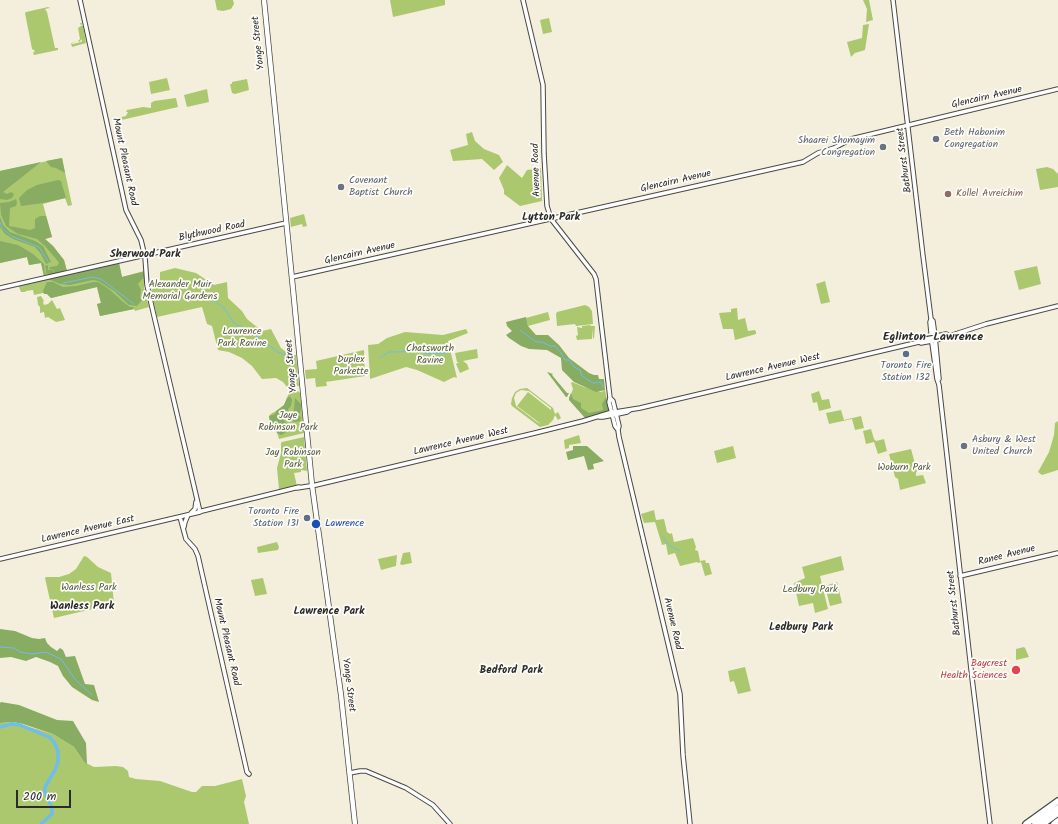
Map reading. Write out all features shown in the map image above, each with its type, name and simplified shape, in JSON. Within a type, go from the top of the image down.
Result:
[{"type":"highway","points":[[1026,824],[1058,801]]},
{"type":"highway","points":[[1035,824],[1058,808]]},
{"type":"highway","points":[[1043,824],[1058,813]]},
{"type":"highway","points":[[1054,824],[1058,821]]},
{"type":"main road","name":"Mount Pleasant Road","points":[[80,0],[126,210],[141,238],[147,285],[200,512]]},
{"type":"main road","name":"Yonge Street","points":[[264,0],[312,485],[341,695],[355,824]]},
{"type":"main road","name":"Avenue Road","points":[[523,0],[543,84],[546,199],[551,219],[594,274],[596,279],[610,398],[613,400],[614,414],[619,426],[618,430],[680,694],[683,753],[690,824]]},
{"type":"main road","name":"Bathurst Street","points":[[893,0],[990,824]]},
{"type":"main road","name":"Glencairn Avenue","points":[[292,277],[803,162],[817,153],[834,148],[851,139],[1058,89]]},
{"type":"main road","name":"Blythwood Road","points":[[0,288],[286,223]]},
{"type":"main road","name":"Lawrence Avenue West","points":[[312,485],[920,342],[1058,306]]},
{"type":"main road","name":"Lawrence Avenue East","points":[[0,559],[312,485]]},
{"type":"main road","points":[[184,530],[185,522],[196,506],[197,499]]},
{"type":"main road","name":"Mount Pleasant Road","points":[[180,516],[186,539],[195,549],[198,556],[245,765],[247,773],[249,774]]},
{"type":"main road","name":"Ranee Avenue","points":[[960,576],[1058,552]]},
{"type":"main road","points":[[350,773],[360,770],[369,772],[406,788],[427,802],[449,824]]},
{"type":"green space","points":[[215,0],[233,0],[234,4],[231,9],[223,11],[217,10]]},
{"type":"green space","points":[[390,0],[445,0],[445,5],[393,17]]},
{"type":"green space","points":[[863,0],[869,0],[873,20],[866,22],[867,9]]},
{"type":"green space","points":[[48,7],[50,8],[45,9],[55,48],[58,48],[58,50],[34,55],[33,53],[35,51],[32,49],[25,13]]},
{"type":"green space","points":[[549,18],[552,32],[543,34],[540,20]]},
{"type":"green space","points":[[869,24],[865,50],[855,53],[851,57],[847,42],[862,38],[863,25]]},
{"type":"green space","points":[[83,26],[86,43],[72,47],[71,44],[81,42],[82,41],[82,39],[79,42],[78,41],[80,39],[78,28]]},
{"type":"green space","points":[[167,78],[170,90],[151,94],[149,82]]},
{"type":"green space","points":[[247,79],[249,90],[235,94],[232,93],[230,84],[232,84],[232,82]]},
{"type":"green space","points":[[207,89],[209,102],[187,107],[184,95]]},
{"type":"green space","points":[[176,98],[178,107],[117,121],[117,118],[126,116],[128,112],[126,112],[127,110],[143,107],[151,108],[151,103],[154,101]]},
{"type":"green space","points":[[472,132],[475,141],[484,149],[499,155],[503,162],[494,170],[482,159],[453,161],[450,150],[468,145],[466,134]]},
{"type":"green space","points":[[62,158],[72,205],[68,206],[65,198],[43,204],[52,237],[45,239],[53,246],[64,260],[67,271],[44,276],[41,263],[29,265],[27,257],[0,263],[0,171]]},
{"type":"green space","points":[[62,158],[65,173],[51,167],[46,161]]},
{"type":"green space","points":[[41,162],[3,192],[7,194],[11,192],[14,194],[12,198],[7,200],[0,199],[0,171]]},
{"type":"green space","points":[[507,165],[522,178],[527,170],[541,168],[542,201],[520,206],[504,194],[499,178]]},
{"type":"green space","points":[[1047,167],[1053,169],[1058,174],[1058,187],[1040,190],[1036,169]]},
{"type":"green space","points":[[58,180],[61,181],[66,198],[21,206],[19,198],[27,190],[37,185]]},
{"type":"green space","points":[[16,199],[16,206],[10,208],[9,226],[30,230],[35,228],[35,219],[40,216],[46,216],[52,237],[45,239],[53,246],[64,260],[67,271],[46,275],[49,273],[45,274],[45,266],[48,265],[48,270],[53,270],[54,273],[54,270],[49,269],[50,267],[57,266],[59,263],[56,259],[37,239],[18,234],[6,226],[1,215],[0,203],[9,202]]},
{"type":"green space","points":[[304,214],[307,226],[303,227],[302,224],[291,227],[290,218]]},
{"type":"green space","points":[[0,217],[3,225],[10,232],[35,241],[43,246],[51,262],[46,264],[41,254],[35,247],[13,239],[5,234],[0,227]]},
{"type":"green space","points":[[0,241],[18,245],[33,254],[44,264],[45,276],[41,263],[29,265],[27,257],[0,263]]},
{"type":"green space","points":[[119,263],[122,277],[144,271],[144,288],[149,307],[135,311],[134,309],[100,316],[97,304],[101,303],[97,287],[51,298],[47,294],[43,293],[34,295],[33,290],[21,292],[19,287],[19,286]]},
{"type":"green space","points":[[119,263],[122,277],[143,273],[144,277],[138,284],[141,290],[140,298],[142,300],[137,306],[129,305],[114,291],[98,281],[93,280],[70,285],[60,284],[48,279]]},
{"type":"green space","points":[[1037,266],[1041,284],[1019,290],[1014,271]]},
{"type":"green space","name":"Alexander Muir Memorial Gardens","points":[[175,268],[196,273],[214,285],[227,282],[228,298],[242,311],[247,319],[262,331],[271,329],[281,348],[290,355],[296,355],[299,386],[287,387],[283,382],[276,378],[262,379],[252,366],[242,358],[229,352],[218,350],[212,326],[207,324],[202,307],[157,317],[151,290],[160,284],[160,272]]},
{"type":"green space","points":[[825,281],[830,302],[821,304],[816,284]]},
{"type":"green space","points":[[47,282],[53,282],[63,287],[98,282],[134,309],[100,316],[97,304],[101,303],[97,287],[51,298],[47,294],[44,294],[43,291]]},
{"type":"green space","points":[[41,296],[44,301],[44,305],[48,304],[52,300],[57,309],[60,308],[65,320],[56,322],[48,317],[45,318],[44,312],[40,313],[37,297]]},
{"type":"green space","points":[[585,305],[592,311],[593,324],[557,326],[557,312]]},
{"type":"green space","points":[[737,308],[738,320],[745,318],[748,331],[755,330],[756,334],[735,340],[733,329],[723,329],[719,313],[731,312],[731,309]]},
{"type":"green space","points":[[548,312],[550,320],[528,326],[526,318]]},
{"type":"green space","points":[[526,317],[528,326],[536,335],[548,335],[559,345],[569,358],[589,373],[598,375],[599,379],[604,379],[605,390],[596,392],[574,382],[562,370],[561,358],[547,350],[529,349],[521,346],[509,338],[506,335],[512,331],[507,326],[506,322]]},
{"type":"green space","points":[[582,326],[595,326],[594,338],[593,339],[592,328],[592,339],[577,340],[577,327],[582,328]]},
{"type":"green space","name":"Chatsworth Ravine","points":[[466,329],[468,333],[448,341],[457,378],[454,377],[444,382],[417,370],[406,367],[370,379],[368,345],[378,344],[387,338],[405,332],[443,335]]},
{"type":"green space","points":[[477,349],[478,358],[463,361],[467,364],[469,369],[460,373],[456,364],[459,362],[457,362],[455,353]]},
{"type":"green space","name":"Duplex Parkette","points":[[364,350],[365,376],[326,382],[327,386],[316,387],[315,378],[306,379],[305,370],[317,369],[316,361]]},
{"type":"green space","points":[[547,372],[553,374],[552,375],[567,393],[569,393],[567,397],[566,397]]},
{"type":"green space","points":[[572,382],[601,392],[605,390],[609,410],[585,417],[569,399],[573,389]]},
{"type":"green space","points":[[527,388],[553,408],[555,414],[558,412],[561,418],[558,420],[555,415],[553,420],[548,425],[540,427],[512,406],[512,398],[515,392],[520,389]],"holes":[[[521,390],[529,391],[551,408],[551,410],[528,392],[517,406],[541,424],[516,406],[514,398],[516,393]]]},
{"type":"green space","name":"Jaye Robinson Park","points":[[298,391],[300,393],[304,433],[279,439],[276,429],[270,422],[269,416],[284,405],[289,393]]},
{"type":"green space","points":[[819,391],[822,400],[829,399],[831,408],[819,411],[817,402],[813,403],[811,394]]},
{"type":"green space","points":[[571,393],[573,399],[581,403],[581,408],[589,413],[603,410],[602,404],[606,397],[609,410],[585,418],[569,400]]},
{"type":"green space","points":[[290,396],[292,400],[291,406],[288,409],[289,414],[284,415],[283,419],[287,424],[285,433],[281,435],[277,433],[270,422],[269,416],[275,414]]},
{"type":"green space","points":[[295,398],[301,404],[299,415],[301,418],[300,421],[294,422],[293,421]]},
{"type":"green space","points":[[841,410],[844,420],[861,416],[864,428],[855,430],[852,419],[829,424],[826,413]]},
{"type":"green space","points":[[1058,421],[1058,470],[1042,475],[1038,472],[1049,452],[1054,435],[1055,423]]},
{"type":"green space","name":"Woburn Park","points":[[871,429],[876,441],[884,439],[887,451],[878,454],[874,442],[866,444],[863,431]]},
{"type":"green space","points":[[579,435],[581,443],[569,445],[569,448],[565,449],[564,440]]},
{"type":"green space","name":"Jay Robinson Park","points":[[304,437],[307,471],[301,470],[301,472],[294,473],[297,486],[281,490],[279,489],[277,468],[281,453],[281,443]]},
{"type":"green space","points":[[573,446],[587,446],[604,461],[593,464],[594,469],[588,470],[584,456],[568,460],[566,452],[573,450]]},
{"type":"green space","points":[[733,446],[736,458],[717,463],[714,451]]},
{"type":"green space","name":"Woburn Park","points":[[911,449],[917,471],[916,476],[923,475],[926,483],[900,490],[898,479],[895,477],[889,454]]},
{"type":"green space","points":[[654,510],[656,520],[664,519],[667,532],[670,534],[672,533],[674,542],[693,538],[696,547],[695,550],[698,551],[700,561],[705,560],[706,563],[709,563],[712,574],[705,576],[701,562],[680,566],[675,553],[668,555],[666,544],[662,545],[655,522],[644,523],[641,514]]},
{"type":"green space","points":[[277,542],[279,547],[278,550],[258,553],[257,547]]},
{"type":"green space","points":[[410,552],[412,563],[400,564],[403,553]]},
{"type":"green space","points":[[397,555],[396,566],[381,570],[378,559]]},
{"type":"green space","name":"Wanless Park","points":[[84,556],[98,567],[111,573],[114,604],[54,618],[45,578],[59,577],[69,574],[76,569]]},
{"type":"green space","name":"Ledbury Park","points":[[841,556],[844,570],[820,576],[828,609],[815,613],[813,603],[799,606],[794,583],[805,578],[802,567]]},
{"type":"green space","points":[[263,578],[267,594],[255,596],[251,580]]},
{"type":"green space","points":[[837,582],[842,603],[830,606],[825,586]]},
{"type":"green space","points":[[0,629],[15,631],[32,638],[45,638],[47,643],[57,651],[60,648],[63,650],[66,657],[75,656],[85,684],[94,685],[99,702],[92,700],[72,687],[63,676],[58,666],[50,662],[36,657],[26,661],[11,657],[0,658]]},
{"type":"green space","points":[[1024,647],[1029,657],[1016,660],[1016,649]]},
{"type":"green space","points":[[745,667],[751,691],[738,694],[734,681],[730,682],[728,671]]},
{"type":"green space","points":[[1,702],[19,705],[57,720],[73,721],[86,743],[87,764],[74,747],[53,734],[23,724],[13,722],[0,723]]},
{"type":"green space","points":[[13,722],[53,734],[74,747],[84,762],[94,767],[123,767],[128,771],[129,777],[136,779],[160,781],[196,792],[202,786],[215,786],[242,779],[246,796],[244,802],[249,824],[0,824],[0,723]]},
{"type":"waterway","points":[[0,222],[2,228],[11,236],[39,247],[49,263]]},
{"type":"waterway","points":[[63,283],[93,277],[101,279],[134,304]]},
{"type":"waterway","points":[[201,296],[215,301],[224,308],[234,323],[256,336],[278,352],[292,357]]},
{"type":"waterway","points":[[520,330],[536,342],[542,342],[550,346],[555,346],[565,360],[569,360],[574,367],[580,370],[582,376],[593,383],[601,382],[603,387]]},
{"type":"waterway","points":[[380,358],[389,352],[414,351],[430,354],[446,353]]},
{"type":"waterway","points":[[662,536],[670,546],[680,551]]},
{"type":"waterway","points":[[0,647],[14,648],[20,652],[32,654],[46,652],[61,659],[75,679],[92,695]]},
{"type":"waterway","points":[[0,727],[12,724],[20,725],[49,737],[54,742],[58,751],[58,762],[45,787],[45,792],[52,808],[52,814],[41,824]]},
{"type":"place","name":"Beth Habonim Congregation","points":[[936,139]]},
{"type":"place","name":"Shaarei Shomayim Congregation","points":[[883,147]]},
{"type":"place","name":"Covenant Baptist Church","points":[[341,187]]},
{"type":"place","name":"Kollel Avreichim","points":[[948,194]]},
{"type":"place","name":"Toronto Fire Station 132","points":[[906,354]]},
{"type":"place","name":"Asbury & West United Church","points":[[964,446]]},
{"type":"place","name":"Toronto Fire Station 131","points":[[307,518]]},
{"type":"place","name":"Lawrence","points":[[316,524]]},
{"type":"place","name":"Baycrest Health Sciences","points":[[1016,670]]},
{"type":"district","name":"Lytton Park","points":[[551,218]]},
{"type":"district","name":"Sherwood Park","points":[[145,255]]},
{"type":"district","name":"Eglinton–Lawrence","points":[[933,338]]},
{"type":"district","name":"Wanless Park","points":[[82,607]]},
{"type":"district","name":"Lawrence Park","points":[[329,612]]},
{"type":"district","name":"Ledbury Park","points":[[801,628]]},
{"type":"district","name":"Bedford Park","points":[[511,671]]},
{"type":"park label","name":"Lawrence Park Ravine","points":[[242,338]]}]
